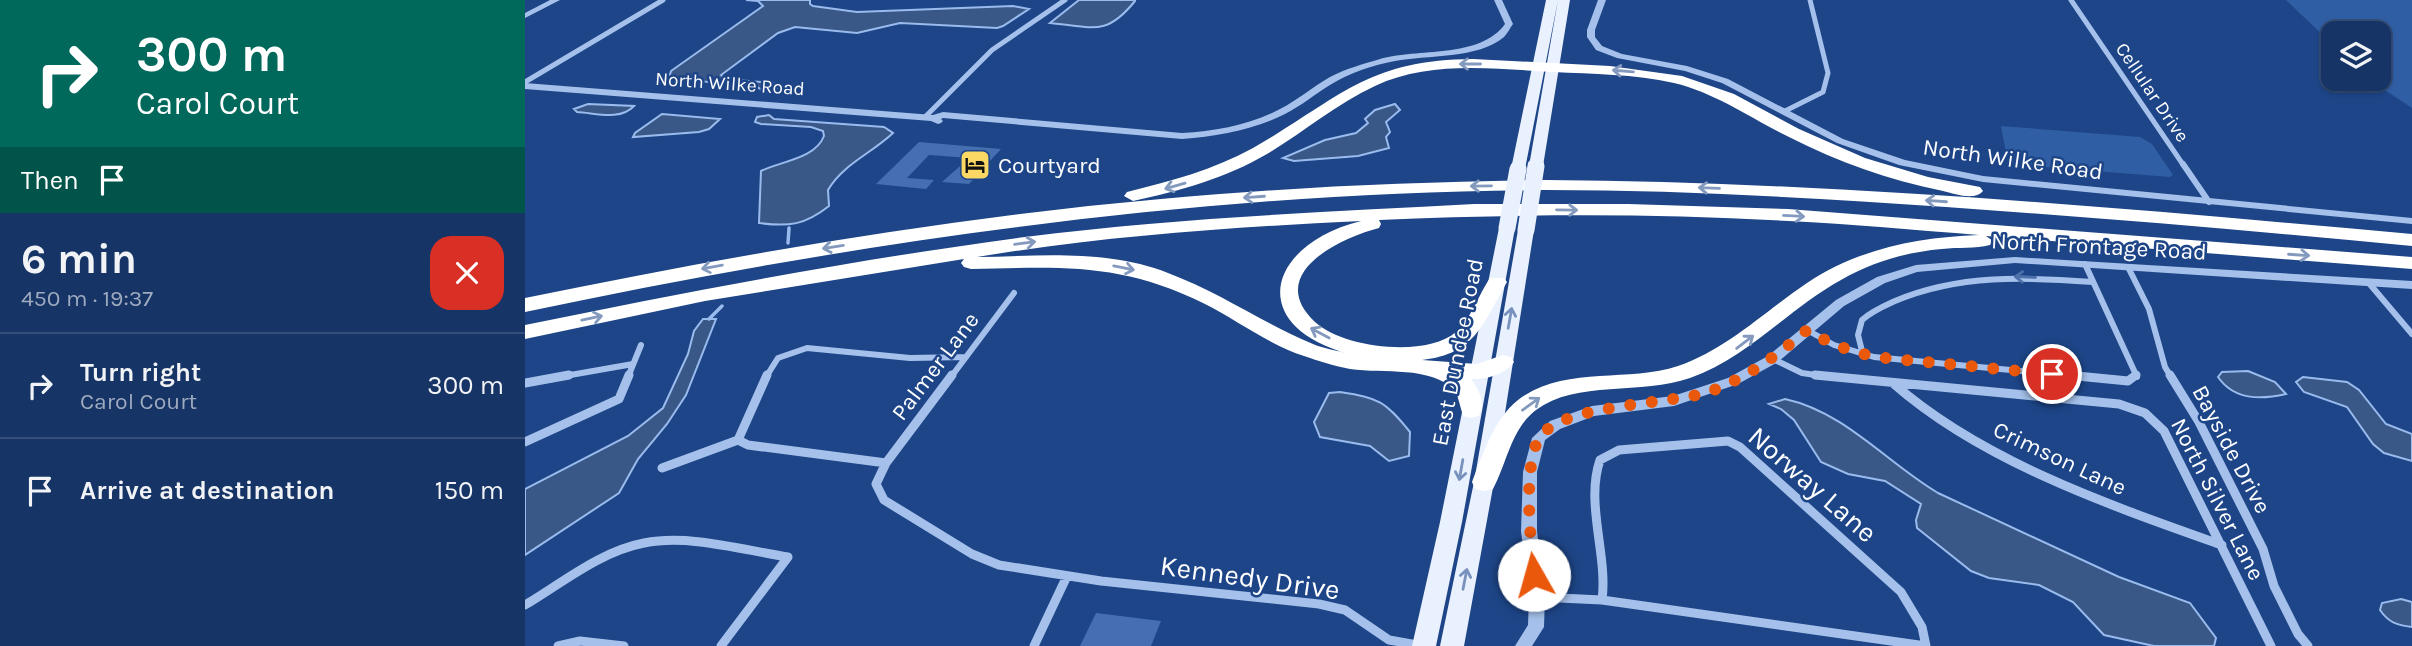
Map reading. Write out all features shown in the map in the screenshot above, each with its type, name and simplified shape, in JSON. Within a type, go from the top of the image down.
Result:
[{"type":"highway","points":[[525,305],[703,268],[1166,188],[1243,160],[1345,93],[1386,76],[1448,64],[1510,65],[1548,60],[1591,69],[1647,74],[1702,86],[1740,103],[1821,147],[1908,178],[1981,192],[2273,227]]},
{"type":"highway","points":[[886,238],[1052,216],[1229,198],[1407,188],[1542,185],[1778,191],[2273,227],[2412,240]]},
{"type":"highway","points":[[1474,210],[1379,222],[1333,234],[1303,257],[1292,278],[1290,298],[1300,318],[1320,336],[1367,349],[1423,353],[1447,347],[1466,336],[1497,282]]},
{"type":"highway","points":[[525,332],[667,303],[951,253],[1026,243],[1316,217],[1474,210],[1788,215],[2412,263]]},
{"type":"highway","points":[[1484,482],[1513,419],[1525,406],[1542,396],[1577,387],[1648,381],[1702,366],[1732,351],[1815,287],[1883,255],[1964,241],[2064,243],[2157,250],[2231,250]]},
{"type":"highway","points":[[667,303],[974,263],[1038,260],[1103,264],[1159,276],[1189,288],[1307,350],[1349,360],[1479,372],[1503,362]]},
{"type":"highway","points":[[1423,367],[1451,377],[1467,388],[1471,410]]},
{"type":"main road","points":[[1548,60],[1552,0]]},
{"type":"main road","points":[[1548,60],[1564,0]]},
{"type":"main road","name":"East Dundee Road","points":[[1452,646],[1484,482],[1526,229],[1548,60]]},
{"type":"main road","name":"East Dundee Road","points":[[1423,646],[1451,522],[1518,169],[1548,60]]},
{"type":"street","points":[[525,16],[556,0]]},
{"type":"street","points":[[525,84],[663,0]]},
{"type":"street","points":[[929,118],[992,50],[1065,0]]},
{"type":"street","name":"North Wilke Road","points":[[525,84],[1044,129],[1054,126],[1182,136],[1218,134],[1247,127],[1278,114],[1336,78],[1361,68],[1396,57],[1467,49],[1495,40],[1506,31],[1509,24],[1498,0]]},
{"type":"street","name":"North Wilke Road","points":[[1602,0],[1591,37],[1599,48],[1620,56],[1713,76],[1840,141],[1879,156],[1928,169],[1983,179],[2412,221]]},
{"type":"street","points":[[1785,111],[1823,92],[1828,75],[1810,0]]},
{"type":"street","name":"Cellular Drive","points":[[2071,0],[2209,202]]},
{"type":"street","name":"North Frontage Road","points":[[1523,646],[1537,627],[1537,597],[1529,531],[1530,472],[1539,438],[1555,425],[1593,411],[1674,401],[1709,392],[1733,382],[1773,359],[1840,303],[1881,280],[1916,269],[2015,260],[2412,285]]},
{"type":"street","points":[[1807,330],[1834,345],[1863,355],[2128,381],[2137,377],[2085,264]]},
{"type":"street","name":"Bayside Drive","points":[[2128,267],[2149,309],[2165,367],[2199,422],[2263,549],[2274,586],[2298,634],[2308,646]]},
{"type":"street","points":[[1863,355],[1858,335],[1860,324],[1868,315],[1901,298],[1936,285],[2021,276],[2093,282]]},
{"type":"street","points":[[2368,282],[2412,334]]},
{"type":"street","name":"Palmer Lane","points":[[886,463],[1014,293]]},
{"type":"street","points":[[525,442],[619,398],[641,345]]},
{"type":"street","points":[[661,468],[738,440],[771,367],[778,358],[807,348],[910,358],[966,357]]},
{"type":"street","name":"North Silver Lane","points":[[1773,359],[1802,373],[1819,376],[2119,404],[2138,409],[2156,420],[2164,431],[2271,646]]},
{"type":"street","points":[[525,383],[633,364]]},
{"type":"street","name":"Crimson Lane","points":[[1893,383],[1913,402],[2040,474],[2129,512],[2222,545]]},
{"type":"street","points":[[738,440],[748,445],[886,463]]},
{"type":"street","name":"Norway Lane","points":[[1602,600],[1604,585],[1595,480],[1598,462],[1608,453],[1619,450],[1727,440],[1740,447],[1901,592],[1923,627],[1926,646]]},
{"type":"street","name":"Kennedy Drive","points":[[886,463],[876,484],[884,500],[972,554],[999,565],[1104,581],[1319,604],[1345,610],[1388,640],[1423,646]]},
{"type":"street","points":[[525,605],[618,552],[643,543],[668,541],[789,557],[721,646]]},
{"type":"street","points":[[1034,646],[1067,576]]},
{"type":"street","points":[[1537,597],[1602,600],[1926,646]]},
{"type":"street","points":[[558,646],[580,641],[624,646]]},
{"type":"shaded area","points":[[746,0],[810,0],[813,6],[857,12],[1013,6],[1029,9],[997,28],[900,23],[857,33],[795,27],[778,33],[721,75],[725,79],[773,83],[779,89],[778,92],[768,93],[757,87],[669,78],[671,71],[763,6],[758,1]]},
{"type":"shaded area","points":[[1079,0],[1135,1],[1107,25],[1088,27],[1050,23]]},
{"type":"shaded area","points":[[2286,0],[2412,0],[2412,108],[2386,91],[2391,91],[2391,21],[2321,21],[2321,34]]},
{"type":"shaded area","points":[[588,104],[634,106],[615,115],[577,112],[574,109]]},
{"type":"shaded area","points":[[1395,104],[1400,110],[1386,122],[1390,132],[1386,137],[1389,148],[1358,156],[1294,161],[1283,158],[1325,140],[1356,133],[1368,123],[1365,119],[1375,110]]},
{"type":"shaded area","points":[[662,114],[720,119],[709,129],[699,132],[633,137]]},
{"type":"shaded area","points":[[769,115],[774,119],[884,127],[893,133],[841,173],[828,190],[829,206],[796,223],[759,223],[761,171],[805,155],[820,144],[824,136],[823,131],[811,127],[755,122],[757,117]]},
{"type":"shaded area","points":[[2001,126],[2140,137],[2152,144],[2173,175],[2170,177],[2008,164]]},
{"type":"shaded area","points":[[703,319],[716,319],[686,395],[667,424],[638,459],[619,493],[525,555],[525,489],[628,436],[663,408],[688,354],[694,331]]},
{"type":"shaded area","points":[[2248,371],[2275,382],[2286,394],[2257,397],[2240,394],[2224,385],[2218,377],[2222,372]]},
{"type":"shaded area","points":[[2303,377],[2347,382],[2359,390],[2386,424],[2412,434],[2412,461],[2384,453],[2373,444],[2347,407],[2304,392],[2296,382]]},
{"type":"shaded area","points":[[1329,393],[1364,396],[1387,407],[1410,432],[1409,456],[1389,461],[1370,446],[1320,437],[1314,422]]},
{"type":"shaded area","points":[[1785,399],[1827,415],[1938,493],[2119,577],[2190,603],[2216,638],[2214,646],[2154,646],[2104,635],[2073,602],[2039,585],[1989,578],[1971,571],[1917,528],[1916,520],[1921,504],[1885,481],[1848,474],[1821,462],[1794,420],[1781,409],[1769,404]]},
{"type":"shaded area","points":[[2401,599],[2412,602],[2412,627],[2394,623],[2380,610],[2382,603]]},
{"type":"building","name":"Courtyard","points":[[919,142],[1001,149],[969,184],[942,182],[969,158],[929,155],[907,178],[934,180],[926,189],[876,184]]},
{"type":"building","points":[[1096,613],[1161,621],[1151,646],[1080,646]]},
{"type":"waterway","points":[[788,243],[789,228]]},
{"type":"waterway","points":[[709,319],[722,306]]},
{"type":"place","name":"Courtyard","points":[[975,165]]},
{"type":"route","points":[[1534,575],[1529,531],[1530,472],[1539,438],[1555,425],[1572,417],[1593,411],[1674,401],[1709,392],[1733,382],[1773,359],[1807,330],[1834,345],[1874,357],[2052,374]]}]
